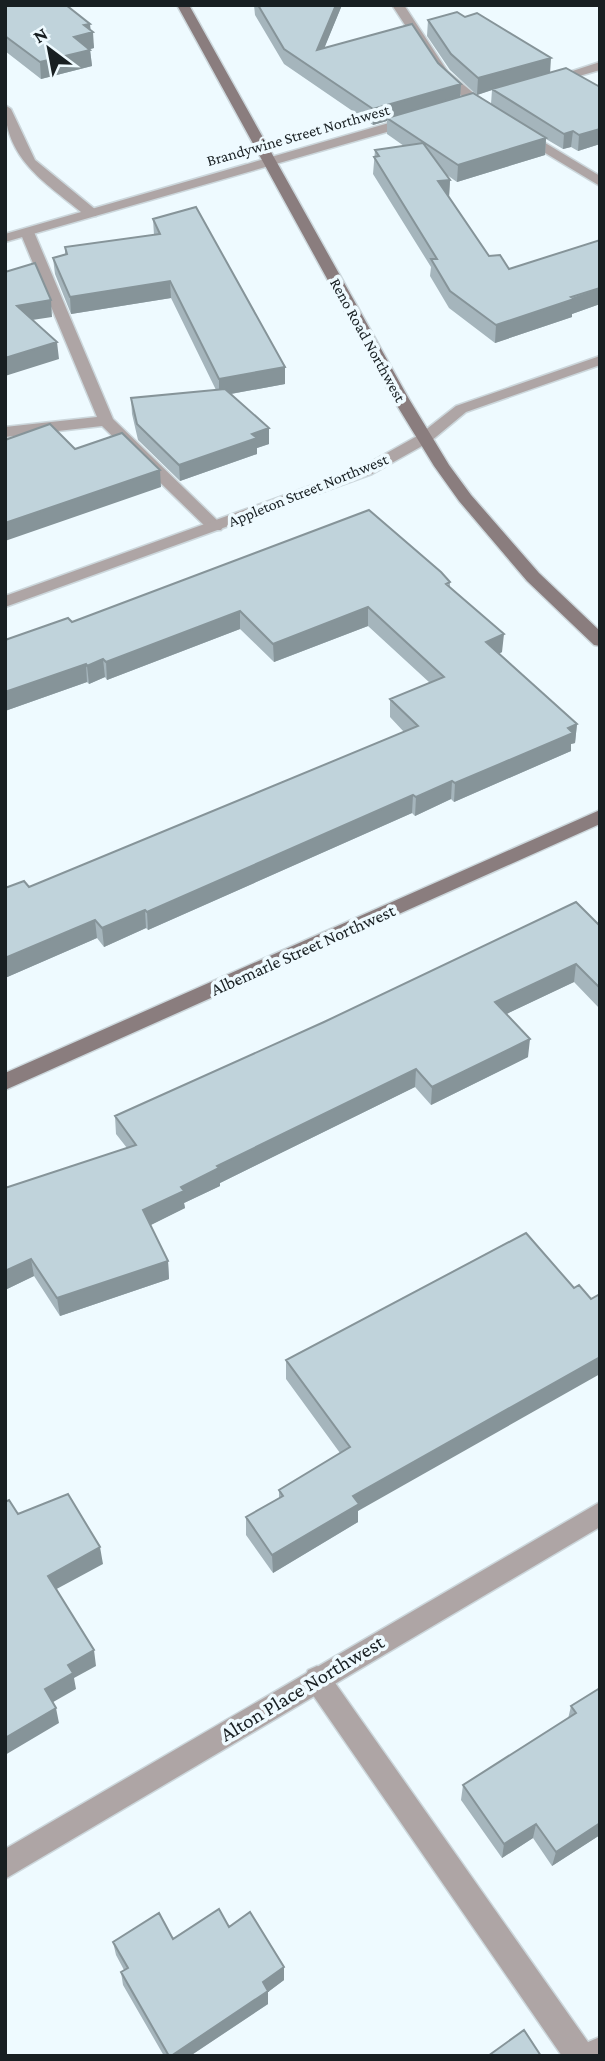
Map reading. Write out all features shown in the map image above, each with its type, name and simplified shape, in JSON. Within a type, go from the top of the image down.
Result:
[{"type":"main road","name":"Reno Road Northwest","points":[[183,5],[425,438],[453,482],[508,549],[561,606],[600,641]]},
{"type":"main road","name":"Albemarle Street Northwest","points":[[5,1082],[600,816]]},
{"type":"street","points":[[398,5],[443,74],[468,104],[508,124],[600,182]]},
{"type":"street","points":[[537,84],[600,66]]},
{"type":"street","points":[[468,104],[499,95]]},
{"type":"street","points":[[5,109],[29,162],[91,213]]},
{"type":"street","name":"Brandywine Street Northwest","points":[[5,238],[425,117]]},
{"type":"street","points":[[27,232],[106,421],[215,527]]},
{"type":"street","name":"Appleton Street Northwest","points":[[5,602],[366,471],[425,438],[461,409],[600,360]]},
{"type":"street","points":[[5,432],[106,421]]},
{"type":"street","name":"Alton Place Northwest","points":[[5,1865],[600,1513]]},
{"type":"street","points":[[317,1679],[580,2056]]},
{"type":"street","points":[[595,2056],[600,2052]]},
{"type":"building","points":[[5,5],[66,5],[90,24],[84,25],[93,32],[74,37],[90,50],[40,62],[5,36]]},
{"type":"building","points":[[258,5],[336,5],[317,50],[412,24],[438,63],[461,84],[373,109],[284,49]]},
{"type":"building","points":[[457,12],[465,17],[477,13],[551,58],[478,78],[451,54],[428,20]]},
{"type":"building","points":[[566,68],[600,87],[600,129],[579,135],[573,131],[564,134],[492,89]]},
{"type":"building","points":[[473,93],[546,138],[458,165],[387,118]]},
{"type":"building","points":[[423,143],[450,180],[438,181],[489,256],[500,255],[509,269],[600,240],[600,288],[496,325],[450,291],[431,259],[437,259],[374,157],[379,156],[375,150]]},
{"type":"building","points":[[196,207],[285,367],[219,379],[170,281],[70,297],[53,258],[67,254],[65,247],[160,234],[153,219]]},
{"type":"building","points":[[35,263],[51,300],[17,306],[57,342],[5,358],[5,272]]},
{"type":"building","points":[[225,389],[269,428],[252,434],[257,438],[179,465],[137,424],[131,398]]},
{"type":"building","points":[[50,424],[75,449],[122,433],[160,470],[5,523],[5,440]]},
{"type":"building","points":[[369,510],[441,572],[450,582],[446,584],[504,634],[486,642],[577,724],[568,728],[573,733],[455,783],[452,781],[416,797],[413,795],[147,912],[145,910],[102,928],[95,920],[5,958],[5,888],[24,881],[29,887],[418,726],[390,699],[444,677],[368,607],[273,644],[240,611],[106,662],[103,659],[87,666],[86,664],[5,692],[5,640],[68,618],[72,622]]},
{"type":"building","points":[[576,902],[600,926],[600,988],[576,964],[495,1002],[530,1039],[432,1087],[416,1069],[217,1166],[219,1168],[181,1187],[184,1191],[143,1210],[168,1261],[57,1298],[31,1259],[5,1271],[5,1188],[136,1145],[115,1116],[324,1022]]},
{"type":"building","points":[[526,1233],[574,1288],[579,1285],[591,1299],[600,1294],[600,1357],[353,1496],[359,1504],[272,1555],[246,1517],[283,1496],[279,1490],[350,1447],[286,1360]]},
{"type":"building","points":[[68,1494],[100,1547],[48,1576],[94,1650],[68,1665],[73,1673],[45,1689],[56,1708],[5,1738],[5,1502],[9,1500],[18,1514]]},
{"type":"building","points":[[600,1688],[600,1823],[556,1852],[536,1824],[504,1844],[463,1785],[576,1713],[571,1706]]},
{"type":"building","points":[[219,1909],[229,1927],[250,1912],[284,1967],[263,1982],[268,1991],[169,2056],[121,1972],[128,1968],[113,1942],[159,1913],[173,1939]]},
{"type":"building","points":[[524,2030],[541,2056],[488,2056]]}]
